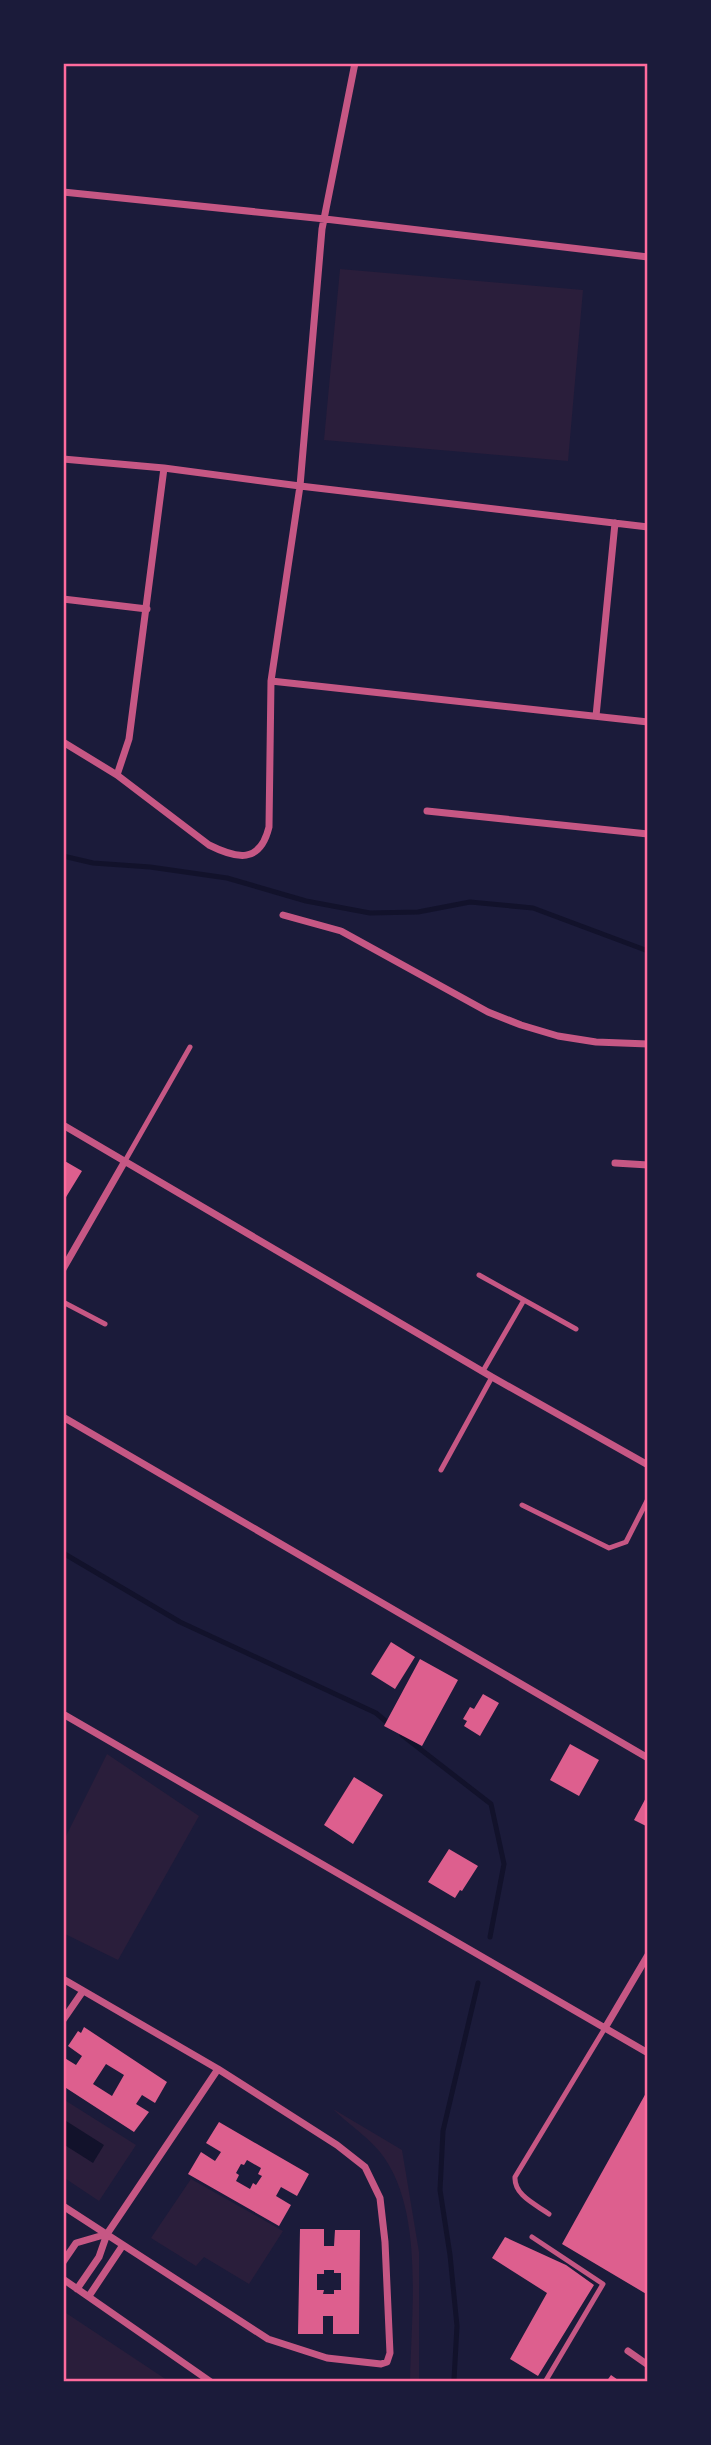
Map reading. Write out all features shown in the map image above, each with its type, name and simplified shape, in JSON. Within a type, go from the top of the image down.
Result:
[{"type":"street","points":[[63,742],[117,775],[209,845],[226,854],[250,855],[259,850],[266,839],[269,827],[271,681],[300,486],[322,229],[355,63]]},
{"type":"street","points":[[63,192],[648,257]]},
{"type":"street","points":[[63,459],[164,468],[648,527]]},
{"type":"street","points":[[117,775],[129,739],[164,468]]},
{"type":"street","points":[[596,716],[615,523]]},
{"type":"street","points":[[63,599],[147,608]]},
{"type":"street","points":[[271,681],[648,722]]},
{"type":"street","points":[[427,811],[648,834]]},
{"type":"street","points":[[283,915],[341,931],[488,1012],[521,1025],[558,1036],[596,1042],[648,1044]]},
{"type":"street","points":[[63,1125],[492,1377],[648,1465]]},
{"type":"street","points":[[63,1269],[125,1161]]},
{"type":"street","points":[[615,1163],[648,1165]]},
{"type":"street","points":[[63,1417],[648,1758]]},
{"type":"street","points":[[63,1714],[648,2053]]},
{"type":"street","points":[[604,2028],[648,1955]]},
{"type":"street","points":[[63,1979],[218,2069],[337,2145],[365,2167],[380,2198],[386,2242],[390,2353],[387,2362],[381,2364],[327,2358],[268,2339],[63,2206]]},
{"type":"street","points":[[63,2020],[83,1991]]},
{"type":"street","points":[[77,2289],[99,2257],[107,2234],[218,2069]]},
{"type":"street","points":[[63,2262],[76,2243],[107,2234]]},
{"type":"street","points":[[89,2296],[123,2245]]},
{"type":"street","points":[[63,2279],[211,2382]]},
{"type":"street","points":[[628,2351],[648,2365]]},
{"type":"lane","points":[[125,1161],[190,1047]]},
{"type":"lane","points":[[478,1275],[576,1329]]},
{"type":"lane","points":[[483,1371],[524,1300]]},
{"type":"lane","points":[[63,1302],[105,1324]]},
{"type":"lane","points":[[441,1471],[492,1377]]},
{"type":"lane","points":[[522,1505],[609,1548],[626,1542],[648,1499]]},
{"type":"lane","points":[[549,2214],[519,2192],[514,2184],[515,2176],[604,2028]]},
{"type":"lane","points":[[532,2237],[603,2284],[545,2382]]},
{"type":"shaded area","points":[[340,269],[583,290],[568,461],[324,440]]},
{"type":"shaded area","points":[[107,1754],[199,1816],[118,1960],[63,1933],[63,1842]]},
{"type":"shaded area","points":[[63,2099],[136,2145],[99,2201],[63,2177]]},
{"type":"shaded area","points":[[333,2109],[402,2150],[419,2252],[419,2382],[410,2382],[412,2262],[410,2231],[404,2202],[394,2175],[380,2152]]},
{"type":"shaded area","points":[[63,2119],[104,2145],[93,2163],[63,2144]]},
{"type":"shaded area","points":[[191,2179],[283,2231],[249,2284],[204,2257],[196,2266],[151,2238]]},
{"type":"shaded area","points":[[63,2311],[170,2382],[63,2382]]},
{"type":"building","points":[[63,1160],[82,1171],[63,1202]]},
{"type":"building","points":[[391,1642],[415,1657],[395,1689],[371,1674]]},
{"type":"building","points":[[420,1659],[458,1680],[422,1746],[384,1726]]},
{"type":"building","points":[[483,1694],[499,1703],[480,1736],[464,1726],[467,1721],[463,1719],[470,1707],[474,1709]]},
{"type":"building","points":[[570,1744],[599,1760],[579,1796],[550,1780]]},
{"type":"building","points":[[354,1777],[383,1795],[353,1844],[324,1825]]},
{"type":"building","points":[[648,1794],[648,1827],[634,1820]]},
{"type":"building","points":[[449,1849],[478,1866],[455,1898],[428,1882]]},
{"type":"building","points":[[84,2027],[167,2082],[155,2103],[142,2095],[136,2104],[149,2112],[134,2132],[63,2086],[63,2057],[76,2065],[82,2056],[68,2046],[78,2031],[81,2033]],"holes":[[[106,2064],[124,2075],[112,2096],[93,2084]]]},
{"type":"building","points":[[646,2093],[648,2094],[648,2295],[562,2244]]},
{"type":"building","points":[[219,2122],[309,2174],[297,2196],[281,2187],[276,2196],[291,2205],[279,2226],[188,2174],[201,2152],[215,2161],[221,2152],[206,2143]],"holes":[[[247,2160],[261,2168],[258,2174],[262,2176],[250,2189],[236,2181],[239,2175],[236,2173]]]},
{"type":"building","points":[[300,2229],[324,2229],[324,2246],[334,2246],[335,2230],[360,2230],[359,2334],[333,2334],[333,2316],[323,2316],[323,2334],[298,2334]],"holes":[[[324,2270],[334,2270],[334,2273],[341,2273],[341,2290],[334,2290],[334,2294],[323,2294],[324,2290],[317,2290],[317,2274],[324,2274]]]},
{"type":"building","points":[[505,2237],[566,2265],[594,2285],[538,2376],[510,2359],[547,2293],[492,2258]]},
{"type":"building","points":[[611,2375],[621,2382],[606,2382]]},
{"type":"waterway","points":[[63,856],[93,863],[150,867],[227,878],[306,901],[370,913],[418,912],[470,902],[533,908],[648,951]]},
{"type":"waterway","points":[[63,1553],[180,1622],[376,1713],[389,1724]]},
{"type":"waterway","points":[[402,1735],[491,1804],[504,1864],[490,1937]]},
{"type":"waterway","points":[[454,2380],[457,2326],[440,2190],[443,2131],[478,1983]]}]
